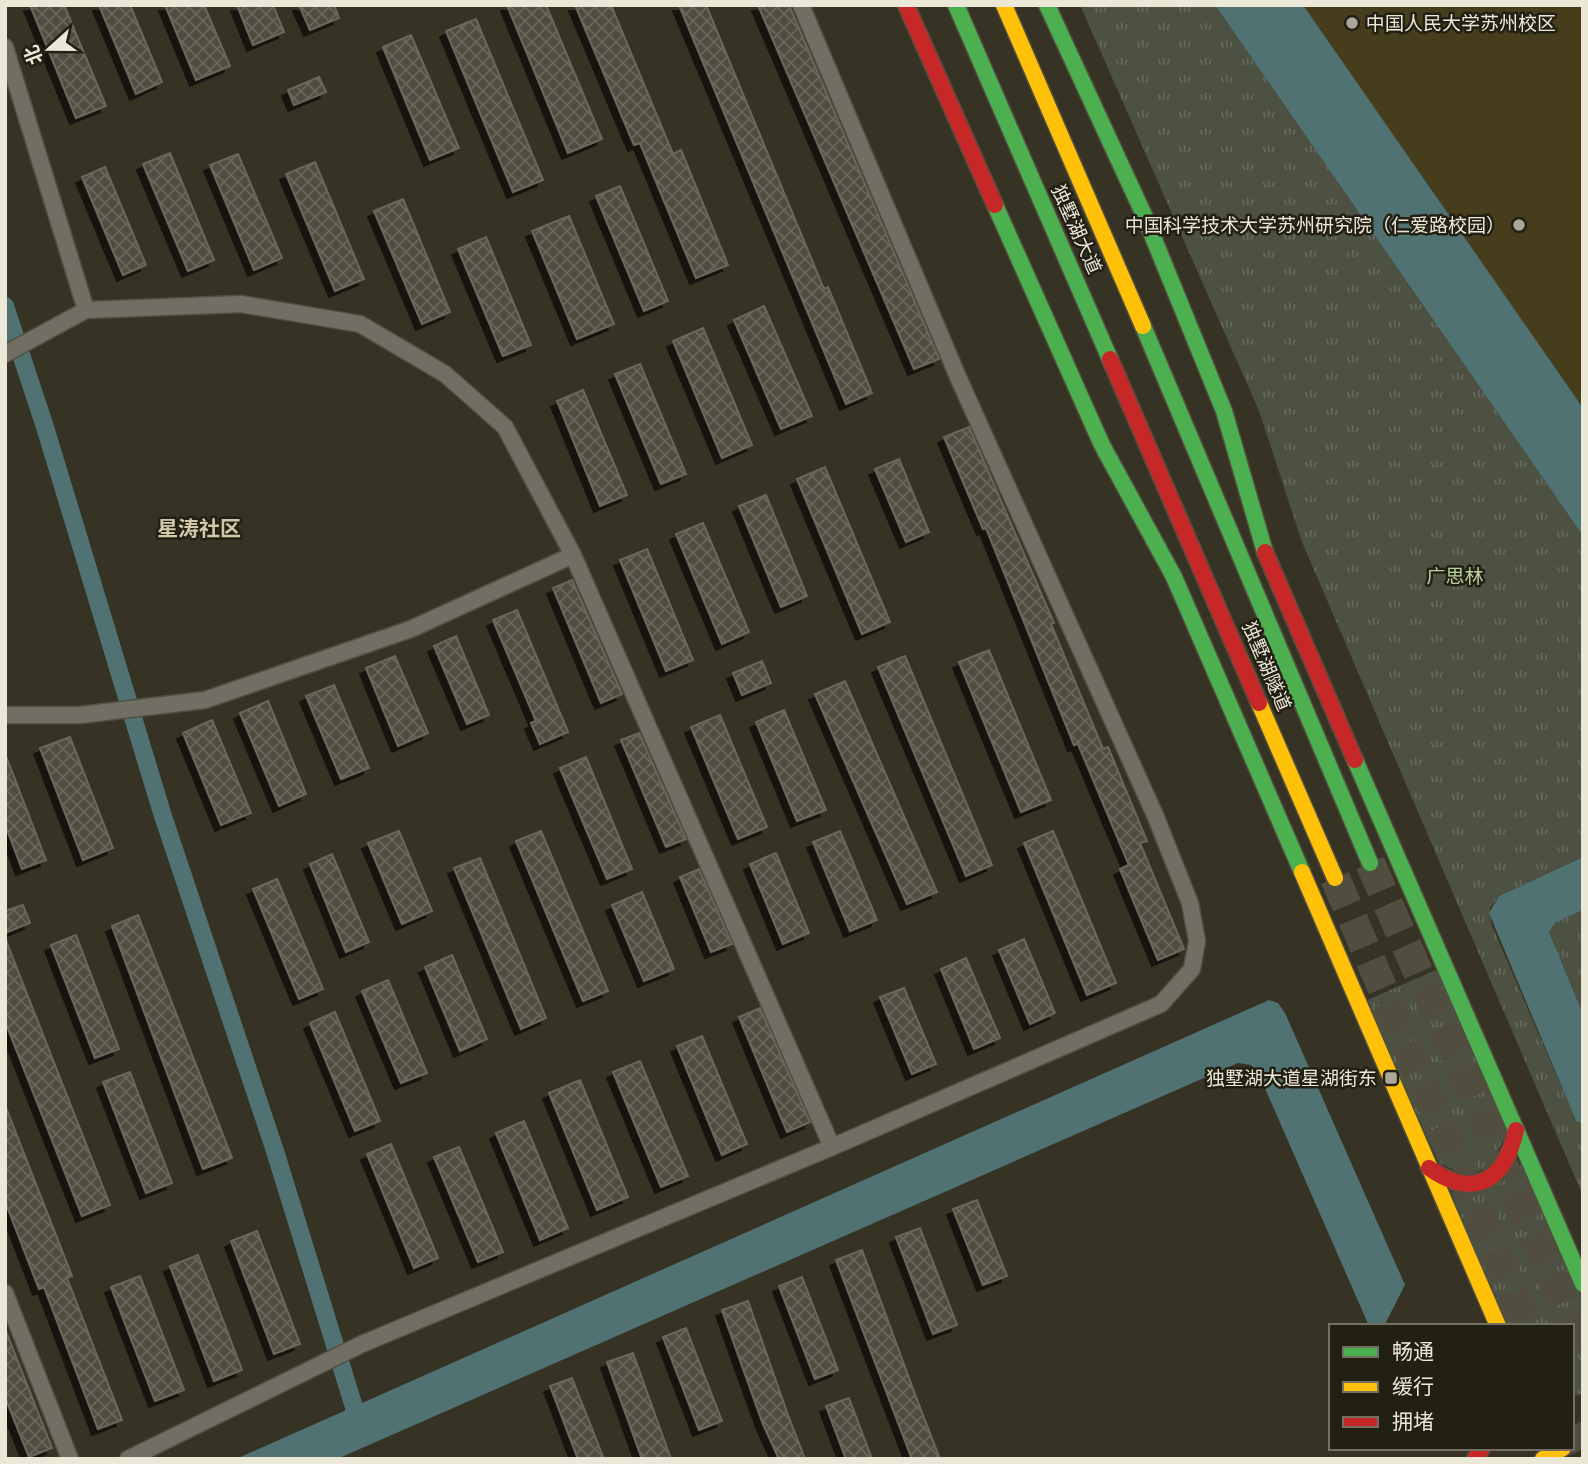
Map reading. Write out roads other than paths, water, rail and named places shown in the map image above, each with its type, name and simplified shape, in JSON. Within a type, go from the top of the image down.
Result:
[{"type":"main road","points":[[906,5],[1102,445],[1174,577],[1497,1324]]},
{"type":"main road","name":"独墅湖大道","points":[[956,5],[1160,470]]},
{"type":"main road","name":"独墅湖大道","points":[[1004,5],[1198,454]]},
{"type":"main road","points":[[1047,5],[1144,215],[1224,411],[1262,545],[1583,1284]]},
{"type":"main road","name":"独墅湖隧道","points":[[1198,454],[1370,863]]},
{"type":"main road","name":"独墅湖隧道","points":[[1160,470],[1335,878]]},
{"type":"main road","points":[[1429,1168],[1452,1184],[1466,1185],[1490,1179],[1510,1158],[1516,1130]]},
{"type":"street","points":[[128,1459],[362,1344],[832,1147],[1161,1004],[1192,969],[1197,941],[1190,903],[1155,815],[958,377],[801,5]]},
{"type":"street","points":[[5,47],[86,310]]},
{"type":"street","points":[[5,354],[86,310],[242,304],[360,324],[445,374],[505,427],[573,555],[832,1147]]},
{"type":"street","points":[[5,715],[80,715],[205,700],[411,629],[573,555]]},
{"type":"street","points":[[5,1293],[70,1459]]},
{"type":"water","points":[[1215,5],[1303,5],[1583,408],[1583,536]]},
{"type":"water","points":[[1583,857],[1583,910],[1555,923],[1549,932],[1583,1014],[1583,1124],[1576,1121],[1489,913],[1499,896]]},
{"type":"water","points":[[1269,1000],[1278,1003],[1285,1013],[1405,1285],[1385,1324],[1368,1324],[1260,1077],[1251,1065],[1238,1063],[337,1459],[236,1459]]},
{"type":"waterway","points":[[5,306],[45,427],[162,813],[275,1151],[354,1407]]},
{"type":"tunnel","points":[[1370,863],[1573,1324]]},
{"type":"tunnel","points":[[1335,878],[1527,1324]]},
{"type":"tunnel","points":[[1574,1326],[1583,1346]]},
{"type":"tunnel","points":[[1574,1430],[1583,1449]]},
{"type":"place","name":"中国人民大学苏州校区","points":[[1352,23]]},
{"type":"place","name":"中国科学技术大学苏州研究院（仁爱路校园）","points":[[1519,225]]},
{"type":"place","name":"独墅湖大道星湖街东","points":[[1391,1078]]},
{"type":"district","name":"星涛社区","points":[[199,529]]},
{"type":"park label","name":"广思林","points":[[1455,576]]}]
